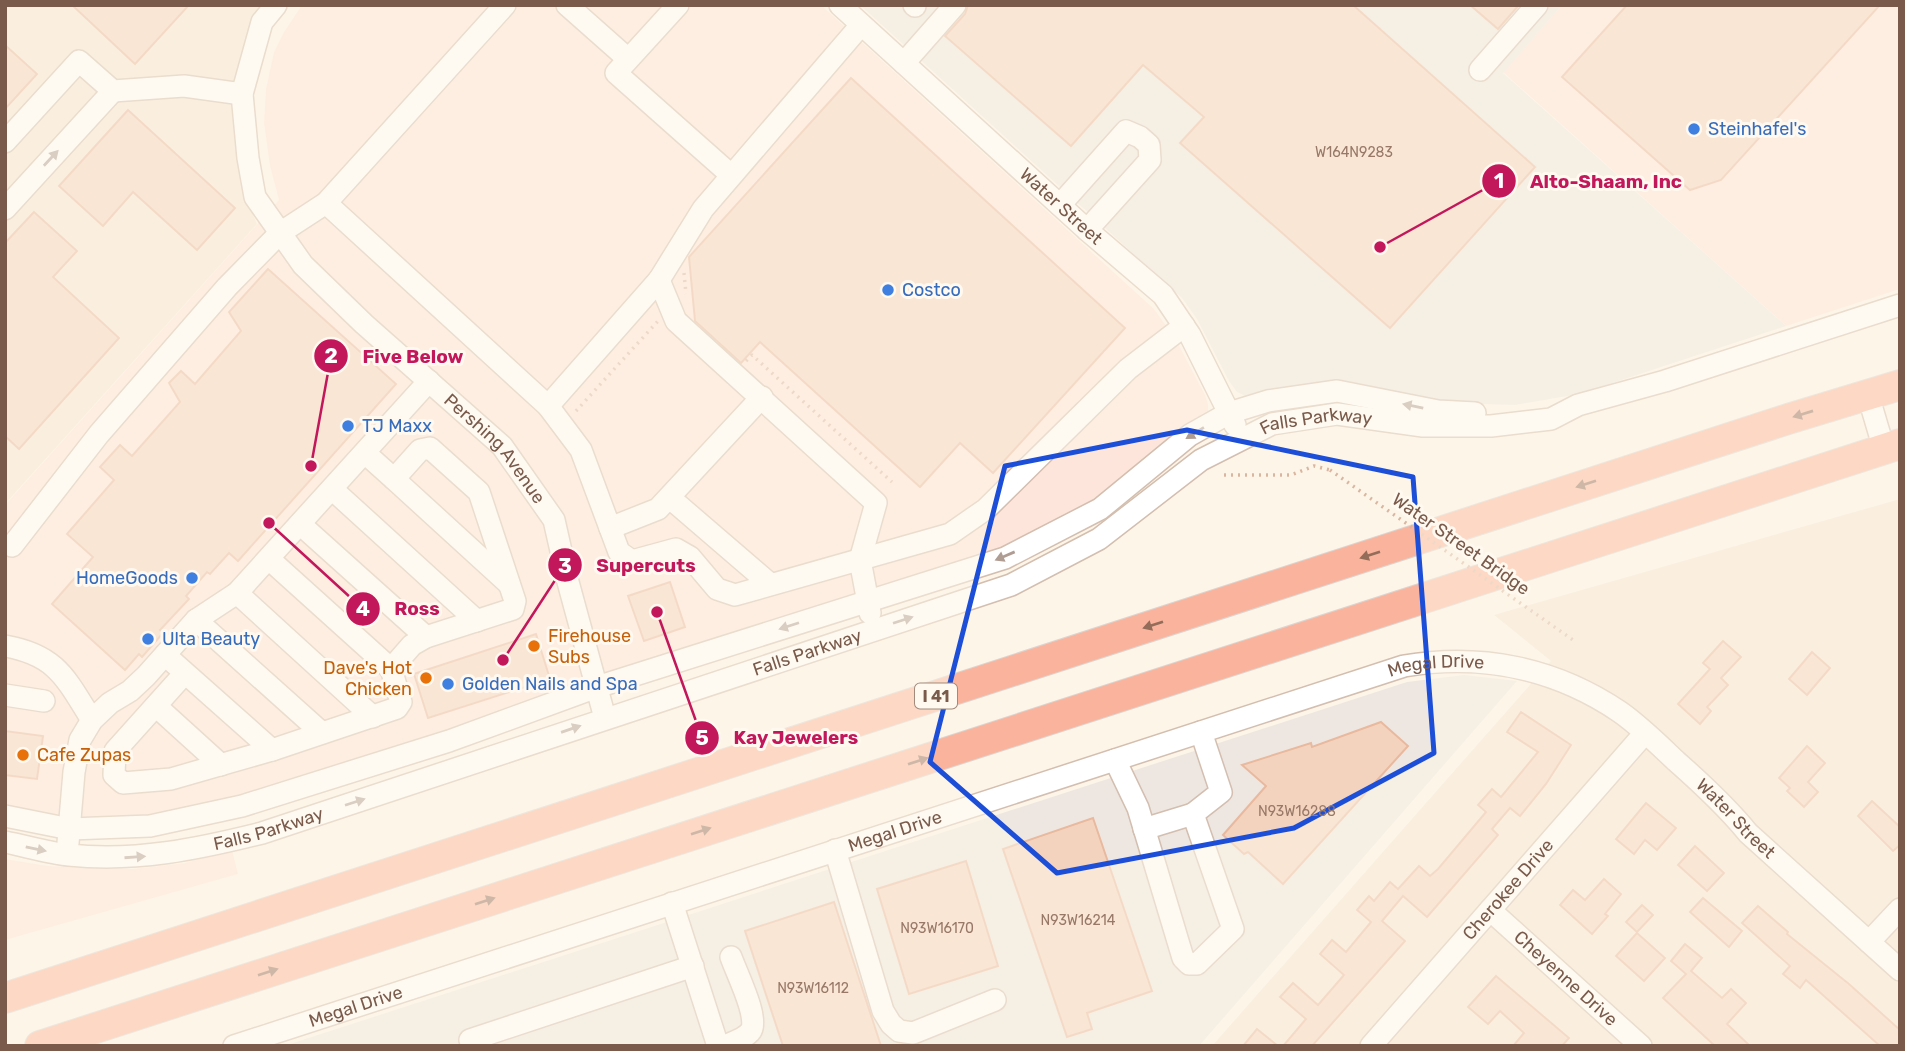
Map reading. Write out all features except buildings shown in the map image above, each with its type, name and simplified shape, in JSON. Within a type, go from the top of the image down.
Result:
[{"type":"highway","name":"I 41","points":[[5,998],[1788,419],[1900,385]]},
{"type":"highway","points":[[40,1046],[1892,446]]},
{"type":"highway","points":[[64,1046],[220,987]]},
{"type":"street","name":"Pershing Avenue","points":[[276,5],[262,22],[242,93],[248,158],[255,197],[303,265],[364,324],[502,446],[554,520],[605,718]]},
{"type":"street","points":[[12,546],[99,434],[165,355],[281,233],[326,203],[505,5]]},
{"type":"street","points":[[567,5],[628,60]]},
{"type":"street","points":[[678,5],[616,73],[731,175]]},
{"type":"street","name":"Water Street","points":[[840,5],[1087,230],[1163,295],[1184,326],[1242,439]]},
{"type":"street","points":[[904,63],[955,5]]},
{"type":"street","points":[[1480,70],[1537,5]]},
{"type":"street","points":[[548,405],[659,280],[703,209],[861,25]]},
{"type":"street","points":[[5,142],[79,61],[113,91]]},
{"type":"street","points":[[5,209],[113,91],[184,86],[242,93]]},
{"type":"street","points":[[1060,205],[1126,131],[1140,137],[1149,145],[1150,160],[1087,230]]},
{"type":"street","points":[[326,203],[548,405],[581,450],[619,552],[632,561],[676,549],[690,557],[718,589],[735,595],[950,534],[986,509],[1128,369],[1184,326]]},
{"type":"street","points":[[659,280],[678,306],[676,321],[876,502],[860,560],[873,629]]},
{"type":"street","name":"Falls Parkway","points":[[5,816],[70,829],[150,826],[242,806],[449,741],[597,687],[1005,558],[1100,509],[1190,435],[1229,413],[1268,401],[1337,391],[1438,411],[1474,413],[1578,405],[1665,381],[1900,304]]},
{"type":"street","points":[[67,855],[74,772],[80,740],[92,720],[110,703],[130,691],[196,620],[237,593],[429,381]]},
{"type":"street","points":[[1868,395],[1892,446]]},
{"type":"street","points":[[610,528],[658,509],[762,397]]},
{"type":"street","name":"Falls Parkway","points":[[5,842],[67,855],[132,858],[198,849],[249,836],[660,702],[1011,585],[1099,539],[1201,460],[1272,424],[1336,414],[1423,426],[1491,426],[1551,419],[1578,405]]},
{"type":"street","points":[[391,669],[412,645],[426,637],[513,609],[515,601],[479,492],[430,448],[420,450],[394,479]]},
{"type":"street","points":[[365,453],[510,584]]},
{"type":"street","points":[[332,489],[477,621]]},
{"type":"street","points":[[670,498],[770,584]]},
{"type":"street","points":[[300,524],[426,637]]},
{"type":"street","points":[[185,673],[115,751],[114,775],[123,783],[171,779],[272,750],[397,708],[401,702],[391,669],[269,559]]},
{"type":"street","points":[[237,593],[373,717]]},
{"type":"street","points":[[196,620],[322,733]]},
{"type":"street","points":[[5,646],[42,656],[54,666],[92,720]]},
{"type":"street","points":[[164,655],[272,750]]},
{"type":"street","name":"Megal Drive","points":[[234,1046],[1404,666],[1428,662],[1491,662],[1513,665],[1560,680]]},
{"type":"street","name":"Water Street","points":[[1560,680],[1620,712],[1645,733],[1728,808],[1748,833],[1900,970]]},
{"type":"street","points":[[5,695],[44,701]]},
{"type":"street","points":[[156,706],[221,765]]},
{"type":"street","points":[[1144,829],[1193,814],[1221,792],[1201,732]]},
{"type":"street","name":"Cherokee Drive","points":[[1371,1046],[1645,733]]},
{"type":"street","points":[[1115,760],[1138,808],[1182,958],[1189,964],[1197,964],[1233,929],[1193,814]]},
{"type":"street","points":[[835,850],[883,1010],[891,1024],[899,1031],[913,1033],[995,1000]]},
{"type":"street","points":[[672,903],[718,1046]]},
{"type":"street","points":[[1869,942],[1900,909]]},
{"type":"street","name":"Cheyenne Drive","points":[[1490,910],[1641,1046]]},
{"type":"street","points":[[725,1046],[748,1035],[753,1029],[754,1018],[731,957]]},
{"type":"street","points":[[470,1040],[692,966]]},
{"type":"path","points":[[563,426],[678,306],[684,264]]},
{"type":"path","points":[[740,367],[752,355],[892,482]]},
{"type":"path","name":"Water Street Bridge","points":[[1224,475],[1291,475],[1314,466],[1330,470],[1576,642]]},
{"type":"highlighted area","points":[[1187,430],[1413,477],[1434,753],[1294,828],[1057,873],[930,762],[1005,466]]},
{"type":"shaded area","points":[[5,5],[267,5],[235,119],[242,190],[257,224],[5,504]]},
{"type":"shaded area","points":[[302,5],[821,5],[1154,309],[1175,338],[1205,395],[1208,414],[1126,484],[1006,550],[211,808],[115,821],[33,815],[5,809],[5,505],[279,200],[270,166],[264,123],[266,89],[274,52]]},
{"type":"shaded area","points":[[860,5],[1562,5],[1503,73],[1786,326],[1579,394],[1515,405],[1247,397],[1237,392],[1229,381],[1197,319],[1182,298]]},
{"type":"shaded area","points":[[1562,5],[1900,5],[1900,289],[1786,326],[1503,72]]},
{"type":"shaded area","points":[[1900,499],[1900,1046],[1212,1046],[1551,661],[1494,615]]},
{"type":"shaded area","points":[[1464,675],[1517,681],[1199,1046],[284,1046],[1407,682]]},
{"type":"shaded area","points":[[232,850],[238,874],[5,940],[5,859],[48,866],[133,869],[185,863]]},
{"type":"place","name":"Steinhafel's","points":[[1694,129]]},
{"type":"place","name":"Alto-Shaam, Inc","points":[[1380,247]]},
{"type":"place","name":"Costco","points":[[888,290]]},
{"type":"place","name":"TJ Maxx","points":[[348,426]]},
{"type":"place","name":"Five Below","points":[[311,466]]},
{"type":"place","name":"Ross","points":[[269,523]]},
{"type":"place","name":"HomeGoods","points":[[192,578]]},
{"type":"place","name":"Kay Jewelers","points":[[657,612]]},
{"type":"place","name":"Ulta Beauty","points":[[148,639]]},
{"type":"place","name":"Firehouse Subs","points":[[534,646]]},
{"type":"place","name":"Supercuts","points":[[503,660]]},
{"type":"place","name":"Dave's Hot Chicken","points":[[426,678]]},
{"type":"place","name":"Golden Nails and Spa","points":[[448,684]]},
{"type":"place","name":"Cafe Zupas","points":[[23,755]]}]
